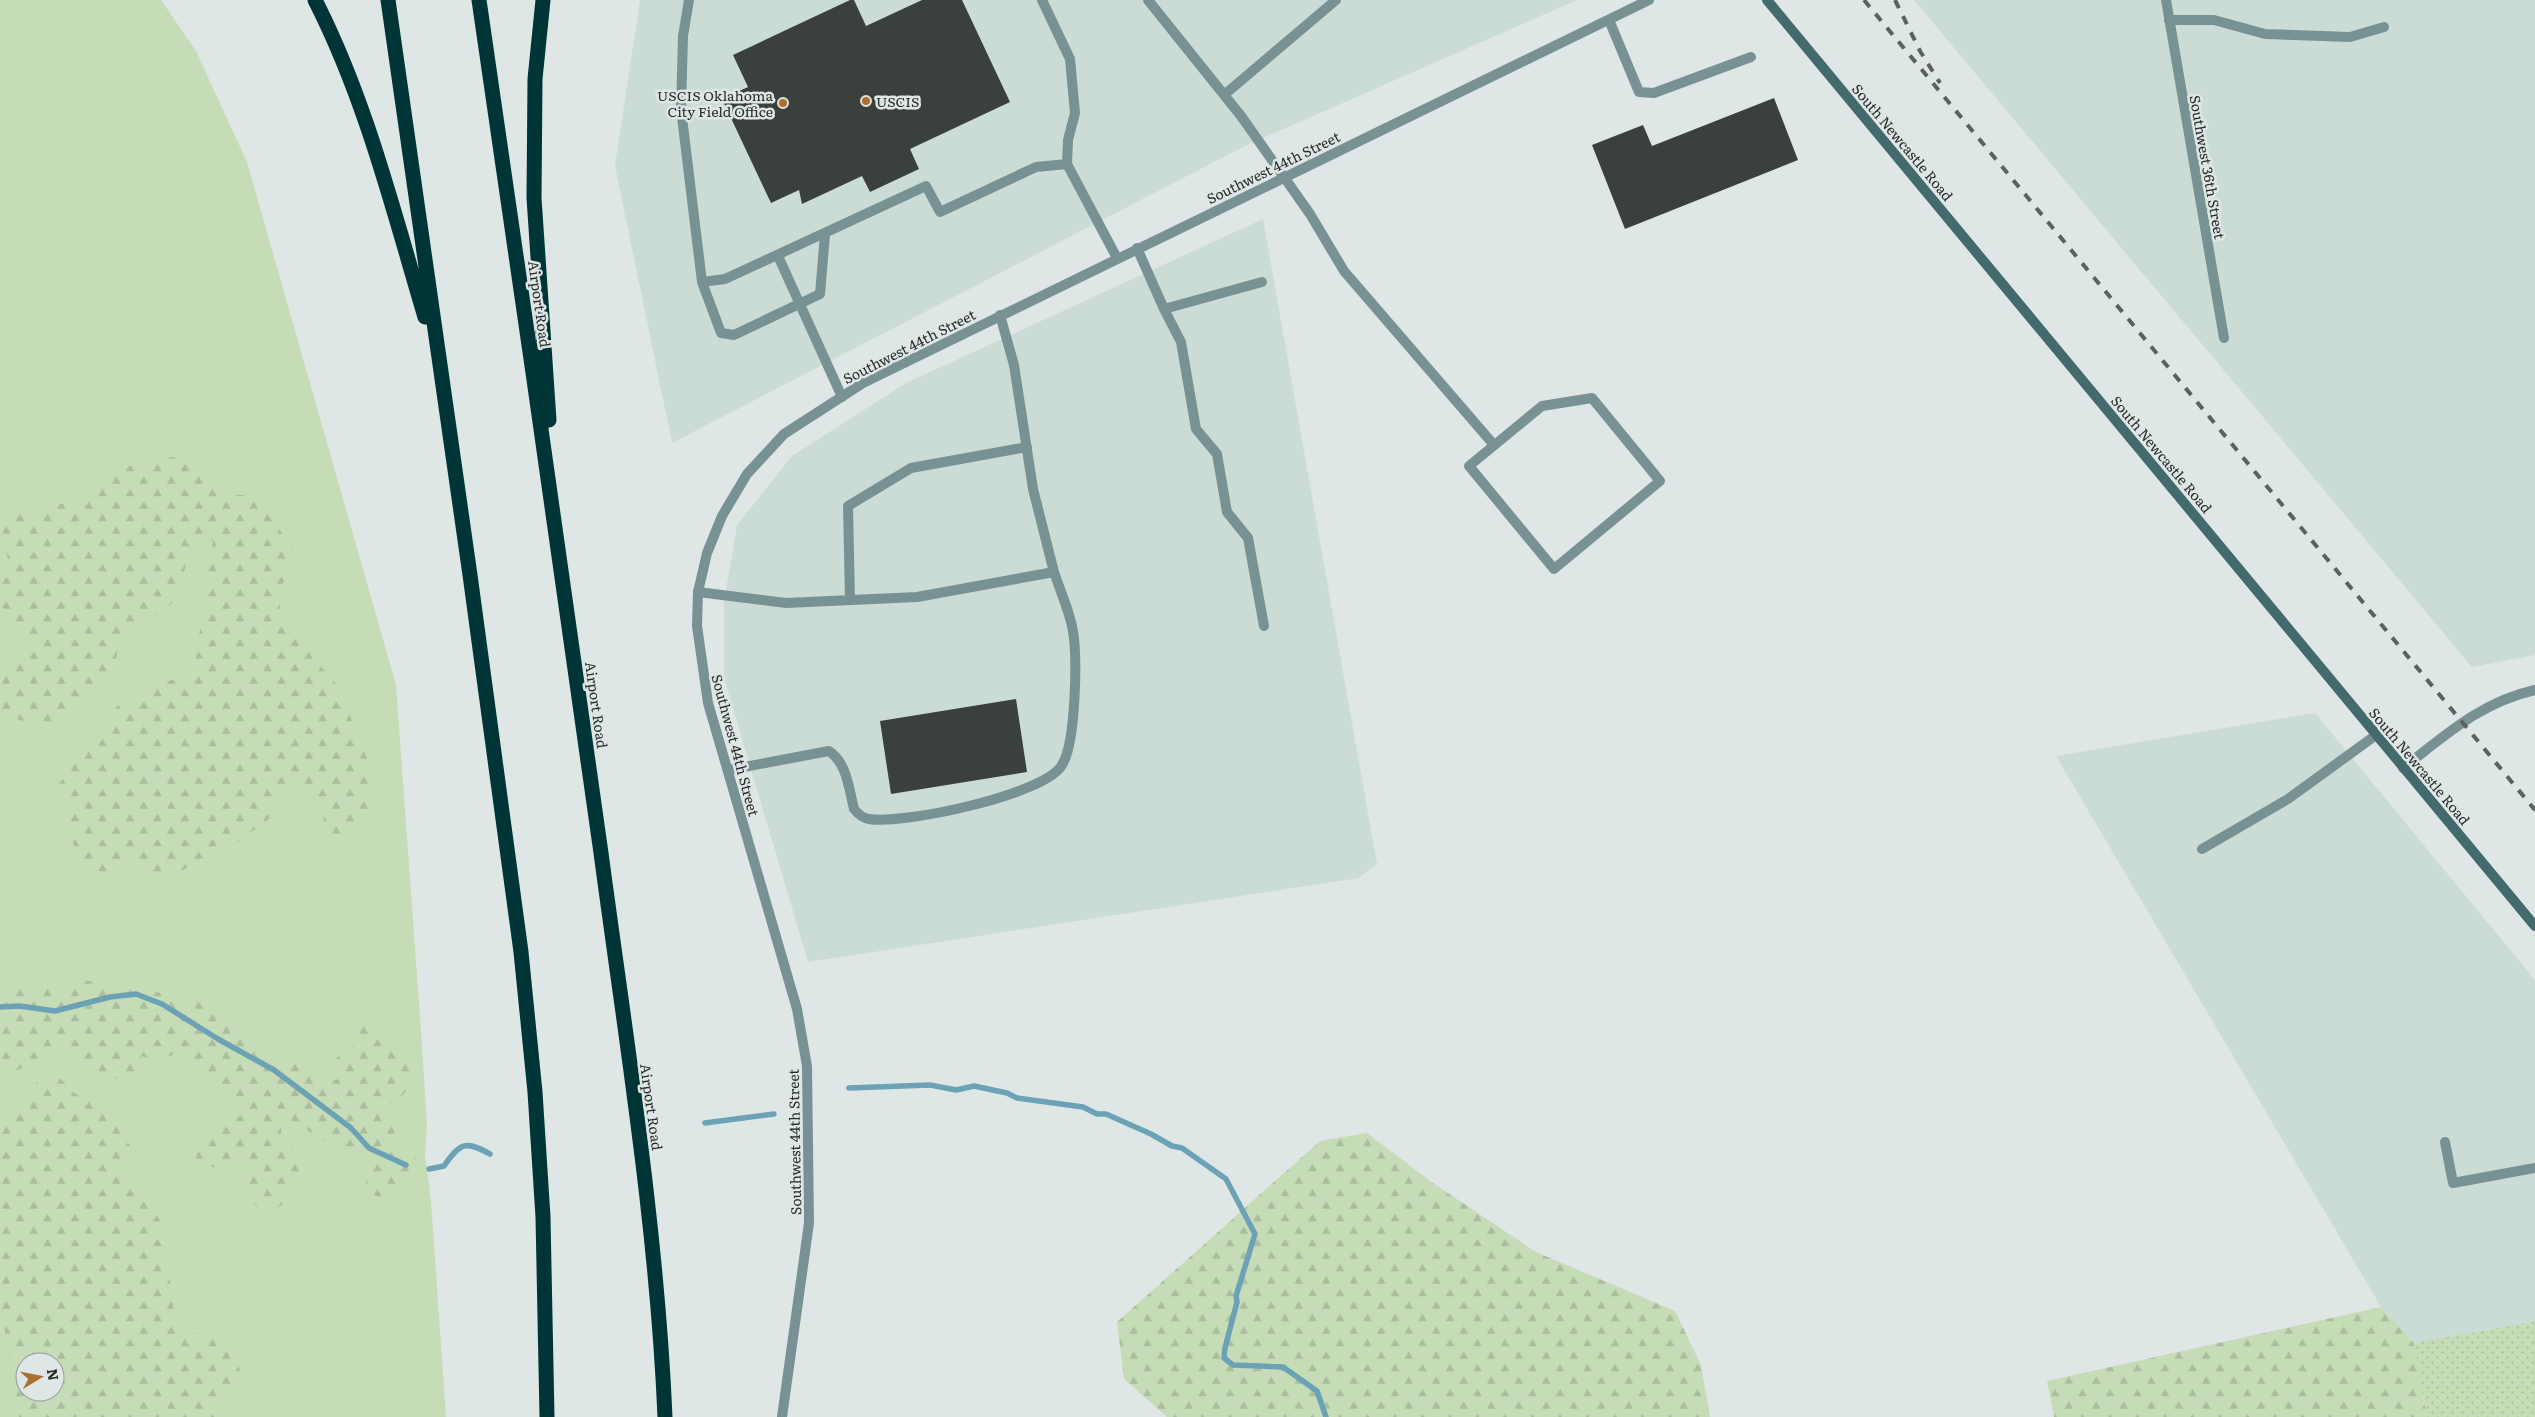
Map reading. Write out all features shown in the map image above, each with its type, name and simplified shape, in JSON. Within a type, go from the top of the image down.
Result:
[{"type":"highway","points":[[315,0],[344,63],[368,125],[440,366]]},
{"type":"highway","points":[[388,0],[521,952],[535,1092],[543,1217],[546,1417]]},
{"type":"highway","name":"Airport Road","points":[[479,0],[557,538],[654,1248],[665,1417]]},
{"type":"highway","points":[[543,0],[535,79],[534,198],[557,538]]},
{"type":"main road","name":"South Newcastle Road","points":[[1767,0],[2535,926]]},
{"type":"street","points":[[689,0],[683,36],[681,109],[702,282],[722,333],[734,335],[820,294],[826,234]]},
{"type":"street","points":[[1042,0],[1070,60],[1075,113],[1067,146],[1067,164],[1116,258]]},
{"type":"street","points":[[1148,0],[1224,95],[1284,177],[1310,214],[1344,271],[1494,446]]},
{"type":"street","points":[[1224,95],[1336,0]]},
{"type":"street","name":"Southwest 44th Street","points":[[782,1417],[809,1223],[807,1066],[797,1009],[708,703],[697,626],[698,592],[707,553],[722,516],[747,474],[784,434],[863,383],[1136,248],[1649,0]]},
{"type":"street","name":"Southwest 36th Street","points":[[2166,0],[2224,338]]},
{"type":"street","points":[[1609,20],[1639,92],[1654,93],[1751,57]]},
{"type":"street","points":[[2169,20],[2214,20],[2265,34],[2350,36],[2384,27]]},
{"type":"street","points":[[702,282],[725,279],[826,234],[926,186],[940,212],[1036,167],[1067,164]]},
{"type":"street","points":[[1136,248],[1181,342],[1196,429],[1217,454],[1227,512],[1248,538],[1264,626]]},
{"type":"street","points":[[778,256],[842,397]]},
{"type":"street","points":[[1164,309],[1262,282]]},
{"type":"street","points":[[728,770],[829,751],[841,763],[854,809],[858,815],[868,819],[901,820],[1005,797],[1042,783],[1062,766],[1071,734],[1074,712],[1072,627],[1054,572],[1033,489],[1014,365],[1000,315]]},
{"type":"street","points":[[1592,398],[1660,481],[1554,569],[1469,466],[1494,446],[1542,406],[1592,398]]},
{"type":"street","points":[[850,600],[848,506],[911,468],[1027,447]]},
{"type":"street","points":[[698,592],[786,603],[850,600],[916,596],[1054,572]]},
{"type":"street","points":[[2403,768],[2475,713],[2495,703],[2535,690]]},
{"type":"street","points":[[2202,849],[2288,798],[2376,735]]},
{"type":"street","points":[[2445,1142],[2453,1183],[2535,1168]]},
{"type":"shaded area","points":[[640,0],[1577,0],[1245,146],[672,443],[615,166]]},
{"type":"shaded area","points":[[1914,0],[2535,0],[2535,655],[2472,667]]},
{"type":"shaded area","points":[[1263,219],[1377,864],[1359,878],[808,962],[724,678],[724,602],[737,525],[792,456],[906,383]]},
{"type":"shaded area","points":[[2315,713],[2535,980],[2535,1321],[2414,1343],[2381,1307],[2056,756]]},
{"type":"green space","points":[[0,0],[161,0],[196,51],[247,162],[396,685],[422,1045],[427,1127],[425,1155],[431,1201],[446,1417],[0,1417]]},
{"type":"green space","points":[[188,454],[228,494],[254,496],[299,555],[278,592],[282,622],[338,686],[367,758],[371,790],[377,809],[370,825],[334,836],[324,827],[323,803],[307,787],[277,792],[270,818],[233,846],[166,878],[136,862],[104,873],[78,864],[59,784],[117,706],[194,669],[213,541],[197,537],[172,603],[118,649],[113,676],[60,728],[48,729],[31,717],[22,721],[2,713],[0,710],[0,676],[10,665],[25,661],[32,650],[11,614],[0,606],[0,586],[10,572],[1,523],[16,506],[31,512],[83,498],[111,470]]},
{"type":"green space","points":[[84,980],[186,997],[223,1013],[248,1038],[274,1058],[303,1065],[319,1086],[338,1079],[336,1058],[355,1044],[363,1024],[383,1033],[397,1042],[408,1053],[414,1064],[415,1080],[400,1098],[383,1107],[383,1119],[395,1125],[394,1145],[397,1152],[409,1150],[416,1157],[413,1181],[402,1185],[393,1197],[377,1197],[366,1187],[366,1173],[376,1163],[357,1146],[335,1149],[294,1121],[281,1124],[281,1137],[295,1148],[298,1182],[295,1189],[291,1196],[276,1209],[256,1207],[248,1189],[250,1170],[244,1164],[218,1169],[197,1161],[194,1147],[214,1124],[249,1113],[248,1100],[223,1094],[204,1069],[188,1065],[176,1054],[155,1059],[142,1056],[140,1060],[146,1073],[128,1079],[118,1079],[98,1073],[71,1060],[67,1049],[55,1042],[29,1065],[4,1076],[0,1075],[0,983],[37,990]]},
{"type":"green space","points":[[54,1072],[77,1095],[92,1097],[119,1126],[130,1146],[122,1167],[162,1223],[174,1312],[190,1333],[207,1336],[226,1348],[240,1369],[231,1399],[211,1406],[214,1417],[19,1417],[17,1402],[65,1402],[65,1352],[15,1352],[15,1393],[0,1301],[0,1117],[31,1095],[40,1074]]},
{"type":"green space","points":[[1367,1133],[1433,1183],[1536,1252],[1675,1311],[1701,1365],[1710,1417],[1167,1417],[1124,1379],[1117,1322],[1320,1141]]},
{"type":"green space","points":[[2381,1307],[2414,1343],[2427,1417],[2054,1417],[2047,1381]]},
{"type":"green space","points":[[2535,1321],[2535,1417],[2427,1417],[2414,1343]]},
{"type":"building","name":"USCIS","points":[[850,0],[854,0],[866,26],[922,0],[962,0],[1010,102],[910,149],[919,169],[870,192],[862,176],[802,204],[799,190],[771,203],[722,99],[748,87],[733,55]]},
{"type":"building","points":[[1774,98],[1798,160],[1625,229],[1592,145],[1643,125],[1652,146]]},
{"type":"building","points":[[1016,699],[1027,772],[891,794],[880,721]]},
{"type":"waterway","points":[[0,1007],[19,1006],[55,1011],[110,997],[136,994],[162,1004],[218,1039],[274,1070],[351,1128],[369,1148],[406,1165]]},
{"type":"waterway","points":[[849,1088],[930,1085],[956,1090],[974,1086],[1007,1093],[1017,1098],[1083,1107],[1097,1114],[1106,1114],[1151,1134],[1172,1146],[1182,1148],[1226,1179],[1255,1234],[1236,1296],[1237,1302],[1224,1358],[1233,1365],[1283,1367],[1317,1391],[1326,1417]]},
{"type":"waterway","points":[[705,1123],[774,1114]]},
{"type":"waterway","points":[[429,1169],[444,1166],[454,1152],[464,1146],[475,1147],[490,1154]]},
{"type":"railway","points":[[1864,0],[2535,810]]},
{"type":"railway","points":[[1895,0],[1920,51],[1940,83]]},
{"type":"place","name":"USCIS","points":[[866,101]]},
{"type":"place","name":"USCIS Oklahoma City Field Office","points":[[783,103]]}]
